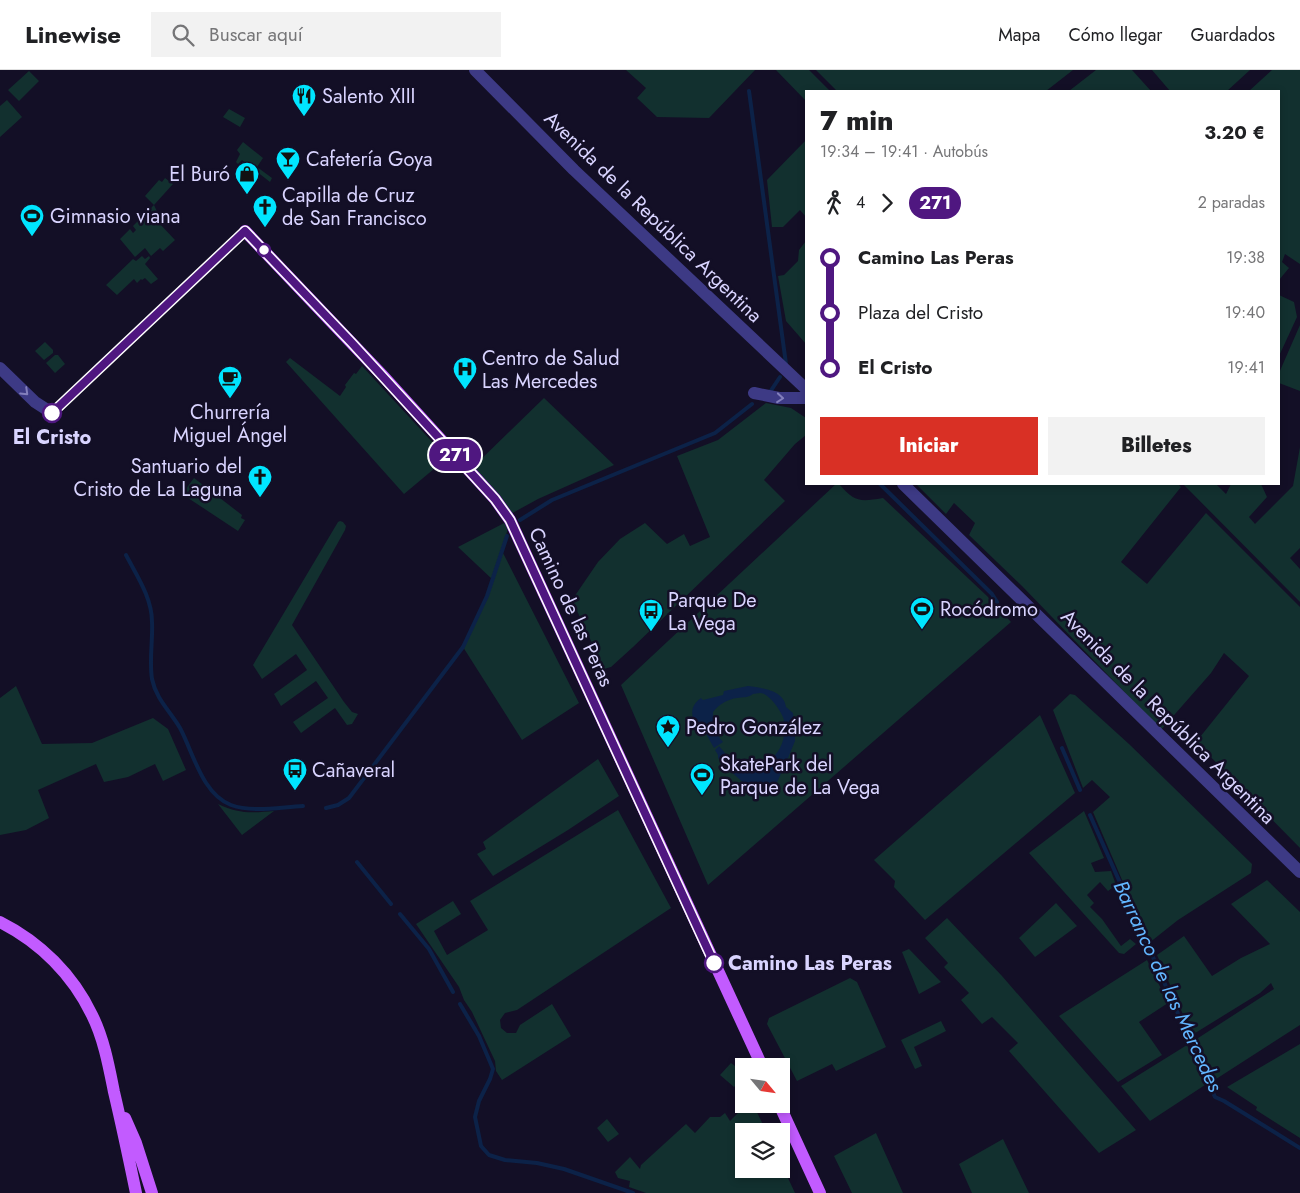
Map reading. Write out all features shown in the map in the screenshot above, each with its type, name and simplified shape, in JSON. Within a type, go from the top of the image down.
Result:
[{"type":"main road","name":"Camino de las Peras","points":[[245,231],[490,493],[510,520],[758,1058]]},
{"type":"main road","points":[[0,922],[33,942],[57,964],[74,984],[93,1016],[106,1052],[136,1193]]},
{"type":"main road","points":[[115,1094],[136,1143],[152,1193]]},
{"type":"main road","points":[[783,1113],[820,1193]]},
{"type":"street","name":"Avenida de la República Argentina","points":[[475,70],[574,170],[805,388]]},
{"type":"street","points":[[0,368],[35,402],[52,413]]},
{"type":"street","points":[[754,393],[779,398],[805,398]]},
{"type":"street","name":"Avenida de la República Argentina","points":[[904,485],[1300,872]]},
{"type":"green space","points":[[626,70],[755,70],[709,118],[657,117],[637,98],[646,88]]},
{"type":"green space","points":[[776,70],[809,70],[829,90],[805,90],[805,100]]},
{"type":"green space","points":[[816,70],[1073,70],[1047,90],[836,90]]},
{"type":"green space","points":[[1096,70],[1132,70],[1150,90],[1070,90]]},
{"type":"green space","points":[[1152,70],[1250,70],[1228,90],[1169,90]]},
{"type":"green space","points":[[1272,70],[1300,70],[1300,264],[1285,254],[1282,262],[1289,268],[1280,279],[1280,90],[1250,90]]},
{"type":"green space","points":[[29,71],[39,81],[19,101],[8,90]]},
{"type":"green space","points":[[7,100],[22,117],[0,137],[0,106]]},
{"type":"green space","points":[[229,109],[245,118],[240,127],[223,117]]},
{"type":"green space","points":[[805,141],[805,216],[800,210],[783,227],[772,227],[767,180]]},
{"type":"green space","points":[[243,142],[263,158],[257,167],[272,178],[270,182],[242,160],[238,164],[236,162],[240,154],[237,150]]},
{"type":"green space","points":[[165,178],[173,184],[154,205],[145,196],[159,180],[162,182]]},
{"type":"green space","points":[[154,205],[161,220],[159,223],[175,240],[163,251],[160,248],[151,256],[145,248],[135,257],[120,239],[130,229],[133,233],[136,230],[133,226]]},
{"type":"green space","points":[[805,242],[805,343],[786,321],[778,276],[784,275],[798,261],[799,250]]},
{"type":"green space","points":[[142,256],[145,259],[149,256],[150,258],[145,264],[158,279],[151,284],[145,278],[137,283],[134,279],[117,295],[106,285],[133,259],[136,261]]},
{"type":"green space","points":[[1280,295],[1294,302],[1297,317],[1280,354]]},
{"type":"green space","points":[[1300,325],[1300,391],[1280,383],[1280,371]]},
{"type":"green space","points":[[45,342],[53,350],[53,353],[44,360],[35,351]]},
{"type":"green space","points":[[55,355],[58,355],[65,364],[55,373],[46,363]]},
{"type":"green space","points":[[290,358],[340,396],[346,387],[345,385],[362,366],[447,458],[404,494],[286,362]]},
{"type":"green space","points":[[544,398],[614,465],[538,499],[507,516],[470,470]]},
{"type":"green space","points":[[766,403],[791,408],[805,417],[805,436],[795,444],[764,480],[785,501],[633,647],[611,667],[604,669],[572,600],[598,562],[620,539],[645,523],[667,544],[684,534],[690,546],[710,537],[677,456],[718,440]]},
{"type":"green space","points":[[1300,447],[1300,548],[1290,558],[1300,569],[1300,602],[1184,485],[1217,485],[1226,494],[1230,485],[1261,485],[1267,497],[1249,517],[1255,524],[1293,486]]},
{"type":"green space","points":[[194,478],[242,515],[241,518],[245,520],[238,531],[182,494]]},
{"type":"green space","points":[[835,485],[840,485],[849,494],[858,499],[883,498],[987,596],[1011,622],[708,885],[621,685]]},
{"type":"green space","points":[[917,485],[1179,485],[1181,487],[1121,562],[1147,584],[1206,513],[1300,607],[1300,848],[1196,742],[1249,676],[1224,653],[1211,673],[1161,730],[1022,586],[969,535],[975,523],[954,503],[946,514]]},
{"type":"green space","points":[[510,520],[502,551],[579,703],[522,740],[463,647],[493,580],[458,547]]},
{"type":"green space","points":[[340,521],[346,526],[345,530],[292,625],[344,702],[352,712],[358,714],[352,724],[347,725],[335,708],[301,733],[293,722],[328,698],[316,681],[281,706],[274,694],[307,670],[296,654],[262,679],[253,665]]},
{"type":"green space","points":[[16,686],[42,744],[92,743],[153,718],[168,729],[186,770],[163,781],[155,764],[128,777],[104,782],[96,764],[38,790],[49,818],[26,830],[0,835],[0,698]]},
{"type":"green space","points":[[1070,694],[1075,695],[1129,744],[1252,864],[1251,873],[1178,920],[1149,943],[1093,812],[1110,797],[1092,780],[1083,788],[1053,710]]},
{"type":"green space","points":[[1040,715],[1075,793],[925,920],[894,887],[895,881],[874,860]]},
{"type":"green space","points":[[598,759],[619,796],[493,876],[477,854],[486,849],[483,842]]},
{"type":"green space","points":[[218,804],[232,810],[245,812],[274,811],[242,835]]},
{"type":"green space","points":[[618,810],[671,908],[517,1010],[505,1013],[500,1020],[501,1028],[507,1033],[516,1033],[520,1025],[552,1004],[571,1036],[502,1080],[496,1071],[495,1061],[459,987],[416,924],[453,901],[461,914],[434,931],[447,955],[488,930],[470,901]]},
{"type":"green space","points":[[1084,811],[1104,858],[1091,863],[1095,872],[1111,871],[1116,885],[1108,891],[1100,882],[1087,895],[1094,903],[1090,907],[1102,919],[1121,946],[1130,939],[1136,944],[1124,954],[1119,953],[1029,853]]},
{"type":"green space","points":[[1267,880],[1300,912],[1300,1025],[1213,1081],[1195,1040],[1274,989],[1271,983],[1260,993],[1192,1035],[1157,955],[1184,936],[1212,976],[1241,958],[1270,944],[1231,904]]},
{"type":"green space","points":[[1056,903],[1077,926],[1035,957],[1019,938]]},
{"type":"green space","points":[[947,918],[1002,976],[1136,1130],[1099,1153],[1009,1051],[1018,1043],[992,1017],[982,1024],[961,1000],[969,993],[944,967],[948,963],[925,938]]},
{"type":"green space","points":[[909,949],[941,982],[919,994],[902,952]]},
{"type":"green space","points":[[1147,960],[1168,1003],[1139,1022],[1162,1055],[1118,1082],[1059,1016]]},
{"type":"green space","points":[[850,978],[857,982],[886,1047],[836,1071],[832,1064],[797,1081],[790,1068],[790,1058],[785,1058],[767,1024],[769,1018]]},
{"type":"green space","points":[[941,1021],[946,1031],[914,1047],[922,1066],[915,1069],[901,1040]]},
{"type":"green space","points":[[1300,1044],[1300,1138],[1256,1110],[1257,1107],[1227,1087]]},
{"type":"green space","points":[[1187,1045],[1205,1085],[1150,1121],[1121,1086]]},
{"type":"green space","points":[[731,1063],[734,1065],[735,1086],[734,1087],[720,1075]]},
{"type":"green space","points":[[725,1113],[730,1121],[738,1113],[757,1113],[762,1123],[735,1123],[735,1178],[788,1178],[795,1193],[646,1193],[629,1187],[630,1181],[618,1178],[615,1172],[630,1157],[640,1169],[641,1165],[686,1124],[695,1133],[710,1117],[720,1117]]},
{"type":"green space","points":[[607,1119],[619,1134],[608,1142],[597,1128]]},
{"type":"green space","points":[[876,1133],[903,1193],[852,1193],[834,1156]]},
{"type":"green space","points":[[1003,1139],[1029,1193],[972,1193],[959,1164]]},
{"type":"water","points":[[748,686],[772,691],[781,697],[786,707],[793,713],[795,734],[795,741],[776,784],[767,792],[754,795],[750,786],[738,778],[718,758],[715,750],[719,746],[730,759],[746,765],[764,763],[776,755],[784,735],[784,727],[782,725],[784,720],[775,704],[767,696],[760,693],[727,701],[720,705],[713,712],[713,716],[716,732],[723,742],[714,748],[705,732],[695,726],[692,714],[693,707],[701,698],[703,700],[723,695],[724,691]]},
{"type":"waterway","points":[[749,91],[786,364]]},
{"type":"waterway","points":[[770,392],[780,377]]},
{"type":"waterway","points":[[520,520],[552,500],[715,433],[752,404]]},
{"type":"waterway","name":"Barranco de las Mercedes","points":[[881,485],[992,594],[997,602]]},
{"type":"waterway","points":[[326,808],[338,805],[349,798],[463,647],[487,596],[507,536]]},
{"type":"waterway","points":[[126,555],[143,587],[151,613],[151,672],[154,686],[160,699],[180,728],[200,771],[213,792],[221,800],[231,805],[248,809],[303,806]]},
{"type":"waterway","name":"Barranco de las Mercedes","points":[[1062,748],[1080,790]]},
{"type":"waterway","name":"Barranco de las Mercedes","points":[[1090,815],[1215,1097],[1300,1148]]},
{"type":"waterway","points":[[357,862],[391,904]]},
{"type":"waterway","points":[[400,914],[429,949],[453,992]]},
{"type":"waterway","points":[[460,1004],[479,1036],[493,1069],[479,1101],[475,1117],[481,1146],[489,1155],[505,1160],[537,1163],[564,1169],[633,1193]]},
{"type":"bus line","name":"271","points":[[52,413],[245,231],[383,376],[495,499],[510,520],[714,963]]},
{"type":"place","name":"Salento XIII","points":[[304,117]]},
{"type":"place","name":"Cafetería Goya","points":[[288,180]]},
{"type":"place","name":"El Buró","points":[[247,195]]},
{"type":"place","name":"Capilla de Cruz de San Francisco","points":[[265,228]]},
{"type":"place","name":"Gimnasio viana","points":[[32,237]]},
{"type":"place","name":"Centro de Salud Las Mercedes","points":[[465,390]]},
{"type":"place","name":"Churrería Miguel Ángel","points":[[230,399]]},
{"type":"place","name":"El Cristo","points":[[52,413]]},
{"type":"place","name":"Santuario del Cristo de La Laguna","points":[[260,498]]},
{"type":"place","name":"Rocódromo","points":[[922,630]]},
{"type":"place","name":"Parque De La Vega","points":[[651,632]]},
{"type":"place","name":"Pedro González","points":[[668,748]]},
{"type":"place","name":"Cañaveral","points":[[295,791]]},
{"type":"place","name":"SkatePark del Parque de La Vega","points":[[702,796]]},
{"type":"place","name":"Camino Las Peras","points":[[714,963]]}]
